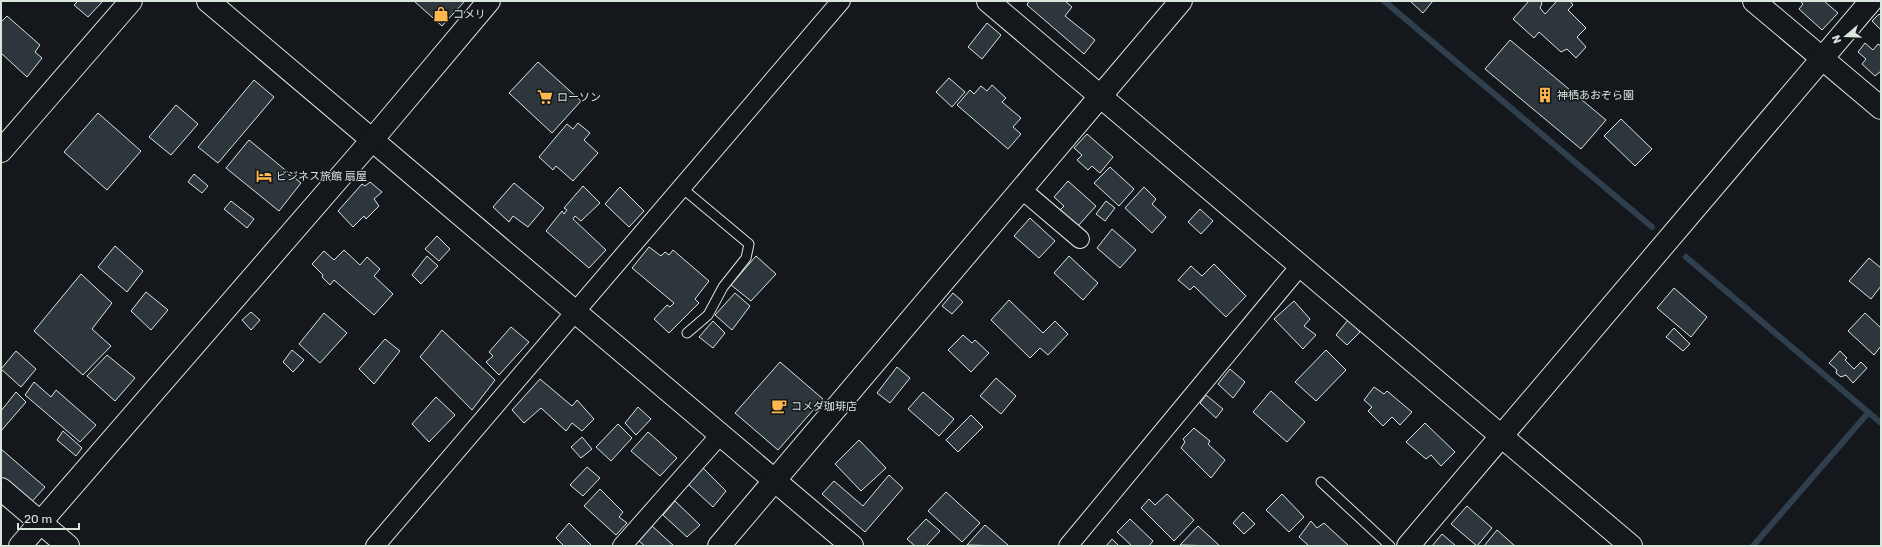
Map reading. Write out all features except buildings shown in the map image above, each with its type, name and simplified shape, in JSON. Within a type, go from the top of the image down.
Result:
[{"type":"street","points":[[1,151],[131,1]]},
{"type":"street","points":[[208,1],[575,310],[852,546]]},
{"type":"street","points":[[20,546],[372,140],[489,1]]},
{"type":"street","points":[[375,546],[575,310],[682,188],[841,1]]},
{"type":"street","points":[[988,1],[1099,97],[1631,546]]},
{"type":"street","points":[[720,546],[1181,1]]},
{"type":"street","points":[[1754,1],[1881,108]]},
{"type":"street","points":[[1408,546],[1871,1]]},
{"type":"street","points":[[1021,189],[1080,239]]},
{"type":"street","points":[[1068,546],[1300,266]]},
{"type":"street","points":[[622,546],[720,435]]},
{"type":"street","points":[[1,489],[68,546]]},
{"type":"lane","points":[[682,188],[749,244],[746,258],[723,287],[708,315],[687,333]]},
{"type":"lane","points":[[1321,482],[1390,546]]},
{"type":"waterway","points":[[1384,1],[1652,227]]},
{"type":"waterway","points":[[1686,257],[1881,423]]},
{"type":"waterway","points":[[1753,546],[1868,413]]},
{"type":"place","name":"コメリ","points":[[441,14]]},
{"type":"place","name":"神栖あおぞら園","points":[[1545,95]]},
{"type":"place","name":"ローソン","points":[[545,97]]},
{"type":"place","name":"ビジネス旅館 扇屋","points":[[264,176]]},
{"type":"place","name":"コメダ珈琲店","points":[[779,406]]}]
